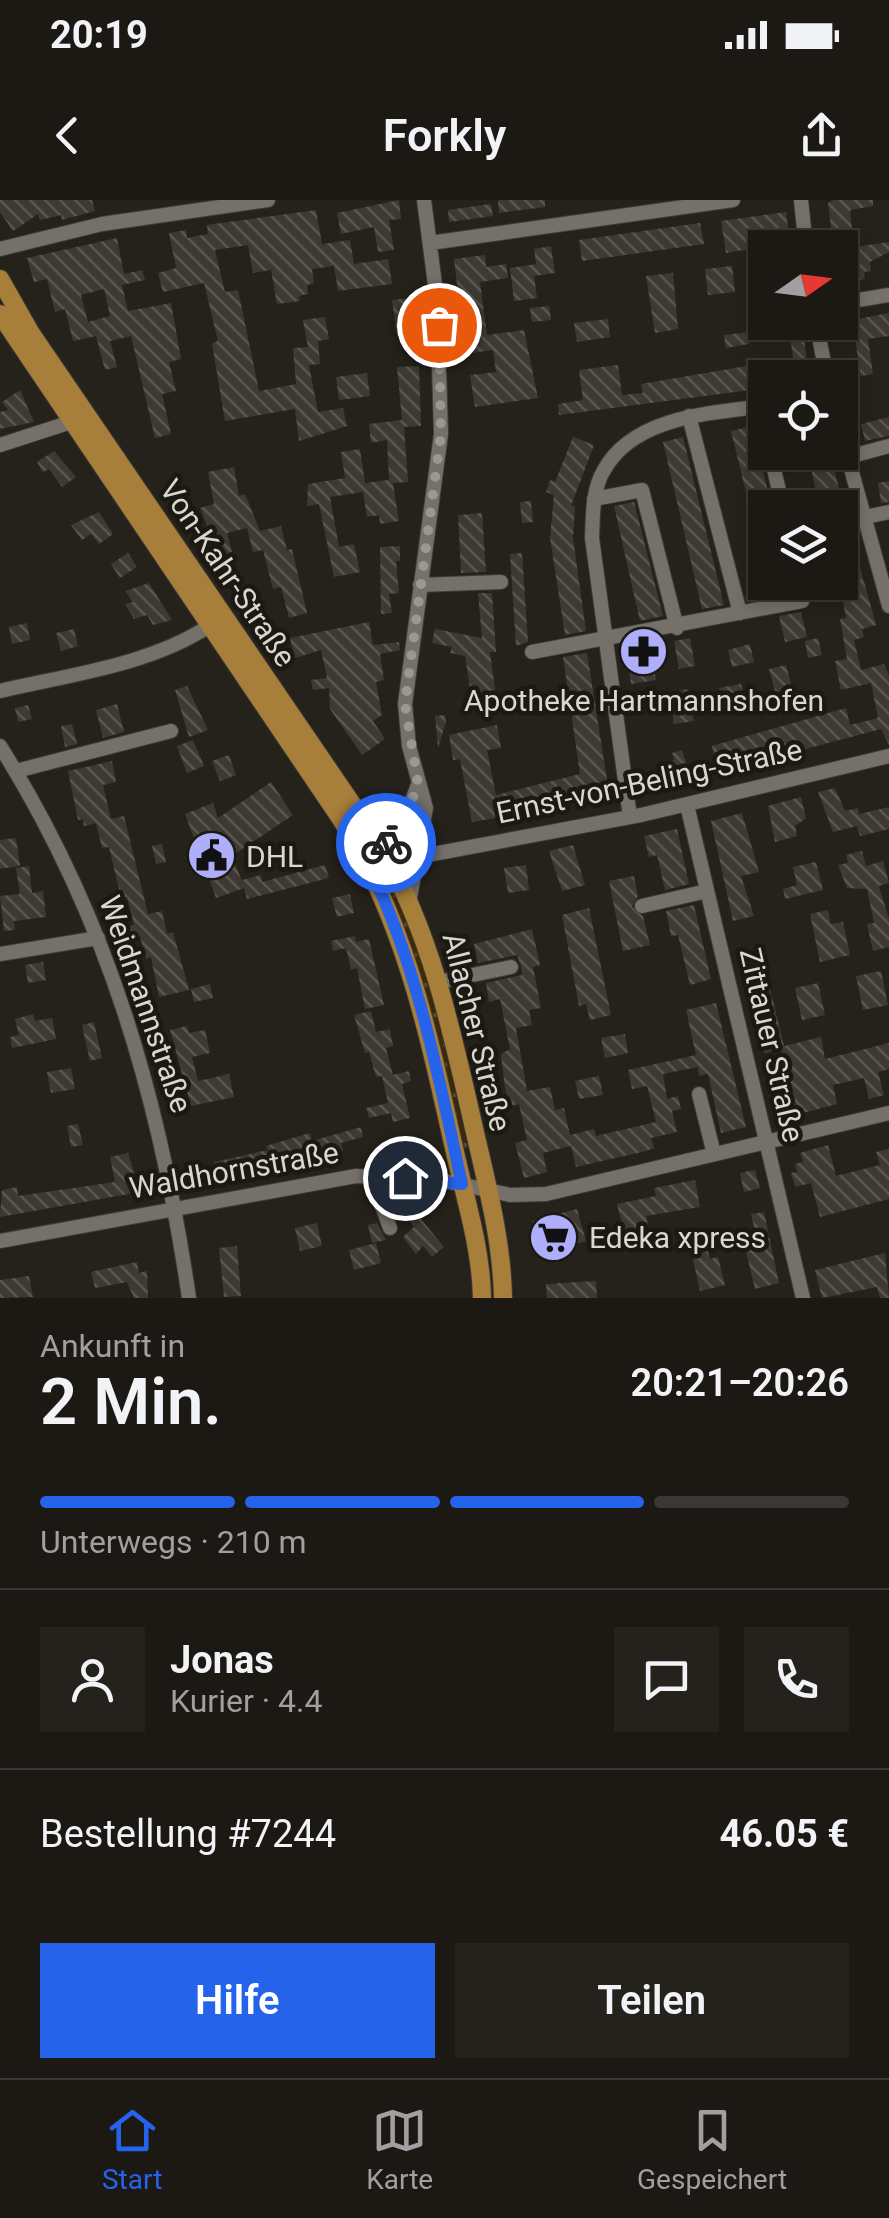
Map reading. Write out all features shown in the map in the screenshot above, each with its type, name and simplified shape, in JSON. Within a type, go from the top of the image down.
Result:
[{"type":"main road","name":"Von-Kahr-Straße","points":[[0,279],[30,332],[382,848],[410,898]]},
{"type":"main road","name":"Von-Kahr-Straße","points":[[0,314],[368,865],[388,905]]},
{"type":"main road","name":"Allacher Straße","points":[[410,898],[439,982],[488,1191],[504,1298]]},
{"type":"main road","name":"Allacher Straße","points":[[388,905],[416,981],[478,1250],[482,1298]]},
{"type":"street","points":[[0,250],[102,224],[268,200]]},
{"type":"street","points":[[410,898],[426,808],[418,784],[405,704],[441,434],[441,350],[424,200]]},
{"type":"street","points":[[430,243],[640,207],[733,200]]},
{"type":"street","points":[[801,200],[804,230]]},
{"type":"street","points":[[858,299],[889,295]]},
{"type":"street","points":[[630,817],[602,640],[592,538],[594,498],[604,468],[632,442],[661,424],[748,408]]},
{"type":"street","points":[[689,416],[740,613]]},
{"type":"street","points":[[0,445],[71,422]]},
{"type":"street","points":[[858,454],[889,446]]},
{"type":"street","points":[[851,470],[888,597]]},
{"type":"street","points":[[594,498],[642,490],[677,628]]},
{"type":"street","points":[[864,517],[889,512]]},
{"type":"street","points":[[420,585],[501,582]]},
{"type":"street","points":[[532,652],[677,628],[802,600]]},
{"type":"street","points":[[0,691],[114,664],[190,638],[210,626]]},
{"type":"street","points":[[16,770],[172,732]]},
{"type":"street","name":"Weidmannstraße","points":[[0,746],[56,842],[98,938],[152,1098],[176,1209],[189,1298]]},
{"type":"street","name":"Ernst-von-Beling-Straße","points":[[420,849],[433,854],[630,817],[889,756]]},
{"type":"street","points":[[368,865],[406,816],[418,784]]},
{"type":"street","name":"Zittauer Straße","points":[[687,805],[804,1298]]},
{"type":"street","points":[[642,906],[707,891]]},
{"type":"street","points":[[0,954],[98,938]]},
{"type":"street","points":[[439,982],[512,967]]},
{"type":"street","points":[[700,1094],[714,1154]]},
{"type":"street","name":"Waldhornstraße","points":[[0,1241],[371,1175],[462,1184],[488,1191],[546,1194],[889,1114]]},
{"type":"street","points":[[371,1175],[390,1228]]},
{"type":"shaded area","points":[[385,874],[426,974],[468,1149],[463,1148],[440,1045],[430,1029],[384,887]]},
{"type":"building","points":[[0,200],[92,200],[95,211],[62,220],[61,215],[40,220],[38,214],[13,231],[0,212]]},
{"type":"building","points":[[399,200],[401,219],[389,220],[394,250],[378,252],[374,227],[341,234],[337,213]]},
{"type":"building","points":[[498,200],[545,200],[545,207],[499,213]]},
{"type":"building","points":[[873,200],[873,206],[850,210],[852,230],[831,230],[828,203]]},
{"type":"building","points":[[491,204],[493,216],[449,222],[448,210]]},
{"type":"building","points":[[316,210],[322,244],[350,240],[354,264],[388,259],[392,284],[338,291],[334,266],[312,269],[314,283],[307,285],[308,294],[299,296],[300,301],[277,304],[271,270],[253,273],[248,245],[215,250],[225,292],[238,290],[259,391],[296,384],[293,348],[308,347],[303,320],[325,317],[329,339],[318,341],[320,364],[309,365],[318,412],[343,408],[347,426],[299,441],[295,409],[225,421],[212,343],[218,341],[204,283],[163,292],[158,273],[176,268],[169,233],[186,230],[187,238],[208,234],[207,225]]},
{"type":"building","points":[[786,212],[788,230],[748,230],[748,250],[726,253],[721,221]]},
{"type":"building","points":[[700,223],[704,244],[582,261],[579,240]]},
{"type":"building","points":[[117,238],[124,274],[142,270],[145,280],[122,285],[128,311],[171,303],[181,359],[169,362],[176,391],[162,394],[171,434],[155,438],[131,336],[110,341],[117,367],[105,370],[96,336],[73,341],[65,309],[55,312],[47,279],[34,282],[27,258]],"holes":[[[104,289],[110,316],[88,322],[81,295]]]},
{"type":"building","points":[[889,242],[889,252],[870,262],[871,271],[864,272],[865,279],[858,280],[858,246]]},
{"type":"building","points":[[551,246],[555,273],[534,276],[537,298],[514,301],[510,268],[536,264],[534,249]]},
{"type":"building","points":[[485,255],[486,267],[506,264],[508,278],[480,282],[487,335],[524,330],[538,398],[475,407],[470,375],[496,372],[493,350],[465,354],[454,259]]},
{"type":"building","points":[[732,266],[735,292],[708,295],[705,269]]},
{"type":"building","points":[[673,273],[678,329],[655,333],[646,276]]},
{"type":"building","points":[[410,298],[414,334],[397,336],[392,300]]},
{"type":"building","points":[[549,306],[551,320],[532,322],[530,308]]},
{"type":"building","points":[[889,313],[889,336],[868,339],[873,374],[861,376],[855,340],[858,319]]},
{"type":"building","points":[[608,319],[610,337],[577,342],[574,323]]},
{"type":"building","points":[[748,332],[749,344],[726,348],[724,335]]},
{"type":"building","points":[[790,340],[804,340],[807,360],[781,360],[793,358]]},
{"type":"building","points":[[618,365],[622,395],[643,393],[641,384],[748,366],[748,390],[559,415],[558,404],[583,400],[579,370]]},
{"type":"building","points":[[419,366],[421,426],[404,427],[408,482],[393,483],[399,521],[380,524],[379,515],[367,517],[363,492],[330,497],[339,547],[354,544],[360,572],[334,577],[319,504],[307,506],[308,484],[345,478],[341,452],[360,449],[365,483],[389,480],[387,440],[371,443],[369,424],[402,420],[397,367]]},
{"type":"building","points":[[367,373],[370,396],[339,400],[336,377]]},
{"type":"building","points":[[20,390],[34,422],[0,429],[0,412],[8,410],[2,402]]},
{"type":"building","points":[[889,417],[889,436],[865,441],[861,424]]},
{"type":"building","points":[[748,427],[748,470],[763,470],[768,490],[748,490],[748,501],[731,431]]},
{"type":"building","points":[[573,437],[594,445],[571,506],[575,506],[573,538],[586,631],[565,635],[550,538],[554,495],[546,492],[550,480],[555,482]]},
{"type":"building","points":[[683,437],[724,605],[702,609],[663,442]]},
{"type":"building","points":[[54,451],[76,477],[62,487],[49,469],[43,472],[37,462]]},
{"type":"building","points":[[234,467],[239,496],[245,494],[260,531],[281,526],[287,550],[292,549],[307,613],[289,618],[281,587],[273,589],[263,550],[253,552],[247,528],[227,533],[232,552],[219,556],[200,508],[214,504],[208,472]]},
{"type":"building","points":[[811,470],[834,470],[840,490],[816,490]]},
{"type":"building","points":[[889,481],[889,502],[881,503],[878,483]]},
{"type":"building","points":[[531,501],[533,522],[522,523],[520,502]]},
{"type":"building","points":[[634,502],[663,616],[640,621],[614,506]]},
{"type":"building","points":[[99,512],[113,534],[99,544],[91,534],[82,540],[71,525]]},
{"type":"building","points":[[482,513],[486,572],[461,573],[458,515]]},
{"type":"building","points":[[400,546],[400,561],[396,561],[399,593],[389,594],[392,613],[381,614],[380,547]]},
{"type":"building","points":[[128,553],[137,567],[120,578],[111,564]]},
{"type":"building","points":[[522,553],[528,642],[516,646],[510,554]]},
{"type":"building","points":[[858,560],[876,625],[862,629],[864,637],[854,640],[861,670],[884,664],[889,675],[889,745],[881,729],[718,772],[712,746],[846,708],[850,725],[878,718],[871,683],[841,690],[835,661],[847,659],[840,619],[846,618],[843,600],[858,600]]},
{"type":"building","points":[[149,583],[172,620],[153,625],[147,615],[134,619],[125,604],[133,602],[125,591]]},
{"type":"building","points":[[478,593],[492,593],[496,652],[490,652],[497,704],[473,708],[465,656],[450,653],[452,647],[432,643],[435,629],[482,638]]},
{"type":"building","points":[[801,612],[807,637],[785,642],[779,616]]},
{"type":"building","points":[[369,622],[373,645],[399,642],[400,650],[380,654],[384,680],[376,682],[382,715],[373,721],[385,739],[362,755],[330,709],[329,688],[313,690],[311,680],[327,678],[321,650],[295,658],[290,638]]},
{"type":"building","points":[[27,623],[30,640],[12,644],[9,627]]},
{"type":"building","points":[[74,629],[78,646],[61,651],[56,633]]},
{"type":"building","points":[[690,638],[695,666],[679,669],[674,641]]},
{"type":"building","points":[[818,638],[822,655],[808,658],[805,641]]},
{"type":"building","points":[[649,641],[656,680],[631,684],[625,645]]},
{"type":"building","points":[[750,644],[754,662],[732,667],[728,650]]},
{"type":"building","points":[[587,653],[610,798],[472,822],[460,759],[453,760],[449,735],[497,725],[501,748],[487,750],[496,795],[580,774],[563,657]]},
{"type":"building","points":[[786,665],[793,691],[776,695],[769,669]]},
{"type":"building","points":[[741,684],[747,710],[725,714],[719,688]]},
{"type":"building","points":[[187,686],[208,730],[189,737],[175,690]]},
{"type":"building","points":[[688,689],[694,721],[674,724],[668,693]]},
{"type":"building","points":[[117,704],[124,732],[103,738],[96,710]]},
{"type":"building","points":[[28,705],[32,719],[18,722],[15,708]]},
{"type":"building","points":[[445,715],[446,722],[438,748],[435,716]]},
{"type":"building","points":[[72,724],[77,744],[65,747],[61,726]]},
{"type":"building","points":[[193,740],[204,766],[187,773],[177,746]]},
{"type":"building","points":[[682,750],[687,765],[680,767],[684,780],[667,785],[661,764],[674,760],[672,753]]},
{"type":"building","points":[[229,755],[236,775],[220,781],[212,761]]},
{"type":"building","points":[[112,761],[116,782],[103,785],[111,819],[124,816],[148,914],[162,911],[167,934],[173,932],[189,990],[159,997],[151,957],[146,959],[140,936],[128,939],[126,926],[134,925],[127,897],[121,898],[109,847],[102,848],[96,823],[84,826],[83,819],[78,820],[68,771]]},
{"type":"building","points":[[271,782],[293,815],[232,856],[244,886],[242,880],[261,875],[262,882],[325,865],[329,878],[247,899],[244,888],[216,898],[185,814],[213,803],[218,818]]},
{"type":"building","points":[[835,788],[845,811],[858,808],[859,814],[889,807],[889,829],[860,836],[857,826],[833,832],[818,792]]},
{"type":"building","points":[[801,797],[806,818],[795,826],[797,836],[775,842],[768,806]]},
{"type":"building","points":[[742,813],[759,872],[741,876],[754,916],[733,921],[711,821]]},
{"type":"building","points":[[677,829],[689,884],[665,890],[657,855],[649,857],[644,836]]},
{"type":"building","points":[[16,838],[20,866],[0,869],[0,840]]},
{"type":"building","points":[[162,844],[166,862],[156,864],[152,846]]},
{"type":"building","points":[[573,845],[585,885],[562,891],[549,851]]},
{"type":"building","points":[[862,851],[866,866],[883,861],[889,883],[879,886],[889,919],[889,947],[873,951],[867,924],[874,923],[867,889],[847,888],[838,865],[848,863],[846,855]]},
{"type":"building","points":[[816,862],[823,890],[785,899],[783,889],[797,885],[793,867]]},
{"type":"building","points":[[526,865],[529,890],[508,893],[504,868]]},
{"type":"building","points":[[29,866],[32,893],[43,891],[46,917],[14,921],[15,930],[4,931],[0,896],[20,894],[16,868]]},
{"type":"building","points":[[634,876],[638,896],[632,907],[643,916],[650,945],[623,951],[609,881]]},
{"type":"building","points":[[350,894],[354,913],[337,917],[332,898]]},
{"type":"building","points":[[694,905],[711,979],[690,985],[678,935],[671,936],[666,911]]},
{"type":"building","points":[[589,908],[611,1015],[590,1020],[586,1004],[579,1006],[562,915]]},
{"type":"building","points":[[828,910],[831,924],[843,922],[850,955],[820,962],[810,914]]},
{"type":"building","points":[[532,929],[540,965],[533,967],[541,1008],[529,1010],[532,1025],[516,1028],[527,1091],[550,1087],[555,1110],[564,1108],[570,1135],[594,1129],[596,1136],[656,1122],[647,1086],[632,1089],[628,1070],[696,1055],[686,1010],[716,1003],[746,1127],[721,1133],[708,1074],[699,1076],[698,1067],[663,1074],[667,1099],[678,1096],[681,1109],[672,1111],[677,1132],[651,1138],[654,1148],[646,1151],[576,1167],[571,1146],[543,1153],[547,1172],[524,1178],[515,1143],[527,1140],[519,1104],[509,1106],[501,1054],[510,1049],[500,999],[489,1002],[486,983],[522,975],[521,966],[517,955],[478,963],[474,944]]},
{"type":"building","points":[[355,936],[356,942],[369,939],[384,1005],[365,1009],[357,968],[351,970],[346,948],[333,951],[331,941]]},
{"type":"building","points":[[43,962],[46,980],[28,983],[25,965]]},
{"type":"building","points":[[881,971],[888,1005],[863,1010],[856,976]]},
{"type":"building","points":[[818,983],[825,1015],[802,1020],[795,988]]},
{"type":"building","points":[[210,984],[213,998],[194,1002],[191,989]]},
{"type":"building","points":[[769,984],[784,1046],[821,1037],[825,1059],[889,1043],[889,1069],[878,1072],[884,1095],[869,1099],[864,1078],[833,1085],[837,1104],[780,1119],[775,1100],[790,1096],[780,1050],[764,1053],[754,1010],[761,1009],[756,988]]},
{"type":"building","points":[[371,1011],[376,1032],[390,1029],[393,1046],[386,1048],[393,1075],[409,1071],[411,1081],[402,1084],[410,1118],[393,1122],[391,1113],[369,1118],[366,1108],[388,1103],[382,1076],[376,1077],[354,1015]]},
{"type":"building","points":[[33,1014],[35,1021],[52,1018],[56,1039],[12,1048],[10,1037],[19,1035],[15,1019]]},
{"type":"building","points":[[94,1022],[102,1058],[90,1061],[82,1025]]},
{"type":"building","points":[[187,1026],[189,1033],[205,1030],[210,1053],[192,1057],[198,1081],[229,1074],[234,1097],[191,1106],[170,1030]]},
{"type":"building","points":[[625,1034],[628,1053],[605,1058],[601,1038]]},
{"type":"building","points":[[71,1068],[75,1089],[51,1093],[47,1072]]},
{"type":"building","points":[[599,1076],[603,1095],[579,1099],[575,1081]]},
{"type":"building","points":[[78,1124],[83,1145],[71,1147],[67,1126]]},
{"type":"building","points":[[361,1127],[363,1137],[341,1143],[343,1151],[299,1163],[297,1154],[265,1162],[266,1169],[218,1179],[214,1162],[268,1150],[266,1146],[310,1133],[312,1141]]},
{"type":"building","points":[[828,1145],[836,1176],[880,1165],[876,1152],[889,1149],[889,1199],[820,1217],[811,1183],[795,1187],[791,1173],[797,1172],[795,1164],[803,1162],[800,1153]]},
{"type":"building","points":[[128,1153],[140,1192],[0,1217],[2,1190],[17,1187],[18,1196],[115,1182],[110,1157]]},
{"type":"building","points":[[755,1170],[760,1188],[744,1192],[740,1173]]},
{"type":"building","points":[[695,1180],[700,1207],[646,1216],[649,1230],[625,1236],[617,1204],[656,1196],[654,1188]]},
{"type":"building","points":[[407,1202],[444,1247],[432,1257],[423,1246],[416,1254],[403,1237],[414,1227],[400,1208]]},
{"type":"building","points":[[577,1209],[586,1241],[541,1253],[532,1221]]},
{"type":"building","points":[[764,1212],[779,1283],[755,1289],[744,1243],[757,1240],[751,1214]]},
{"type":"building","points":[[317,1223],[322,1246],[300,1251],[295,1228]]},
{"type":"building","points":[[377,1223],[386,1240],[372,1243],[368,1225]]},
{"type":"building","points":[[704,1237],[710,1259],[718,1257],[725,1285],[700,1291],[689,1241]]},
{"type":"building","points":[[376,1243],[381,1263],[354,1270],[349,1250]]},
{"type":"building","points":[[237,1246],[241,1296],[224,1297],[219,1248]]},
{"type":"building","points":[[885,1253],[889,1298],[880,1298],[877,1287],[822,1298],[815,1270]]},
{"type":"building","points":[[137,1262],[139,1273],[147,1271],[148,1298],[134,1298],[127,1282],[95,1288],[91,1272]]},
{"type":"building","points":[[29,1276],[33,1297],[0,1298],[0,1280]]},
{"type":"building","points":[[596,1281],[597,1298],[547,1298],[546,1284]]},
{"type":"way so far","points":[[386,843],[406,816],[418,784],[405,704],[441,434],[439,325]]},
{"type":"place","name":"Apotheke Hartmannshofen","points":[[644,651]]},
{"type":"place","name":"DHL","points":[[211,856]]},
{"type":"place","name":"Edeka xpress","points":[[554,1237]]},
{"type":"route","points":[[386,843],[368,865],[388,905],[416,981],[462,1184],[405,1178]]}]
